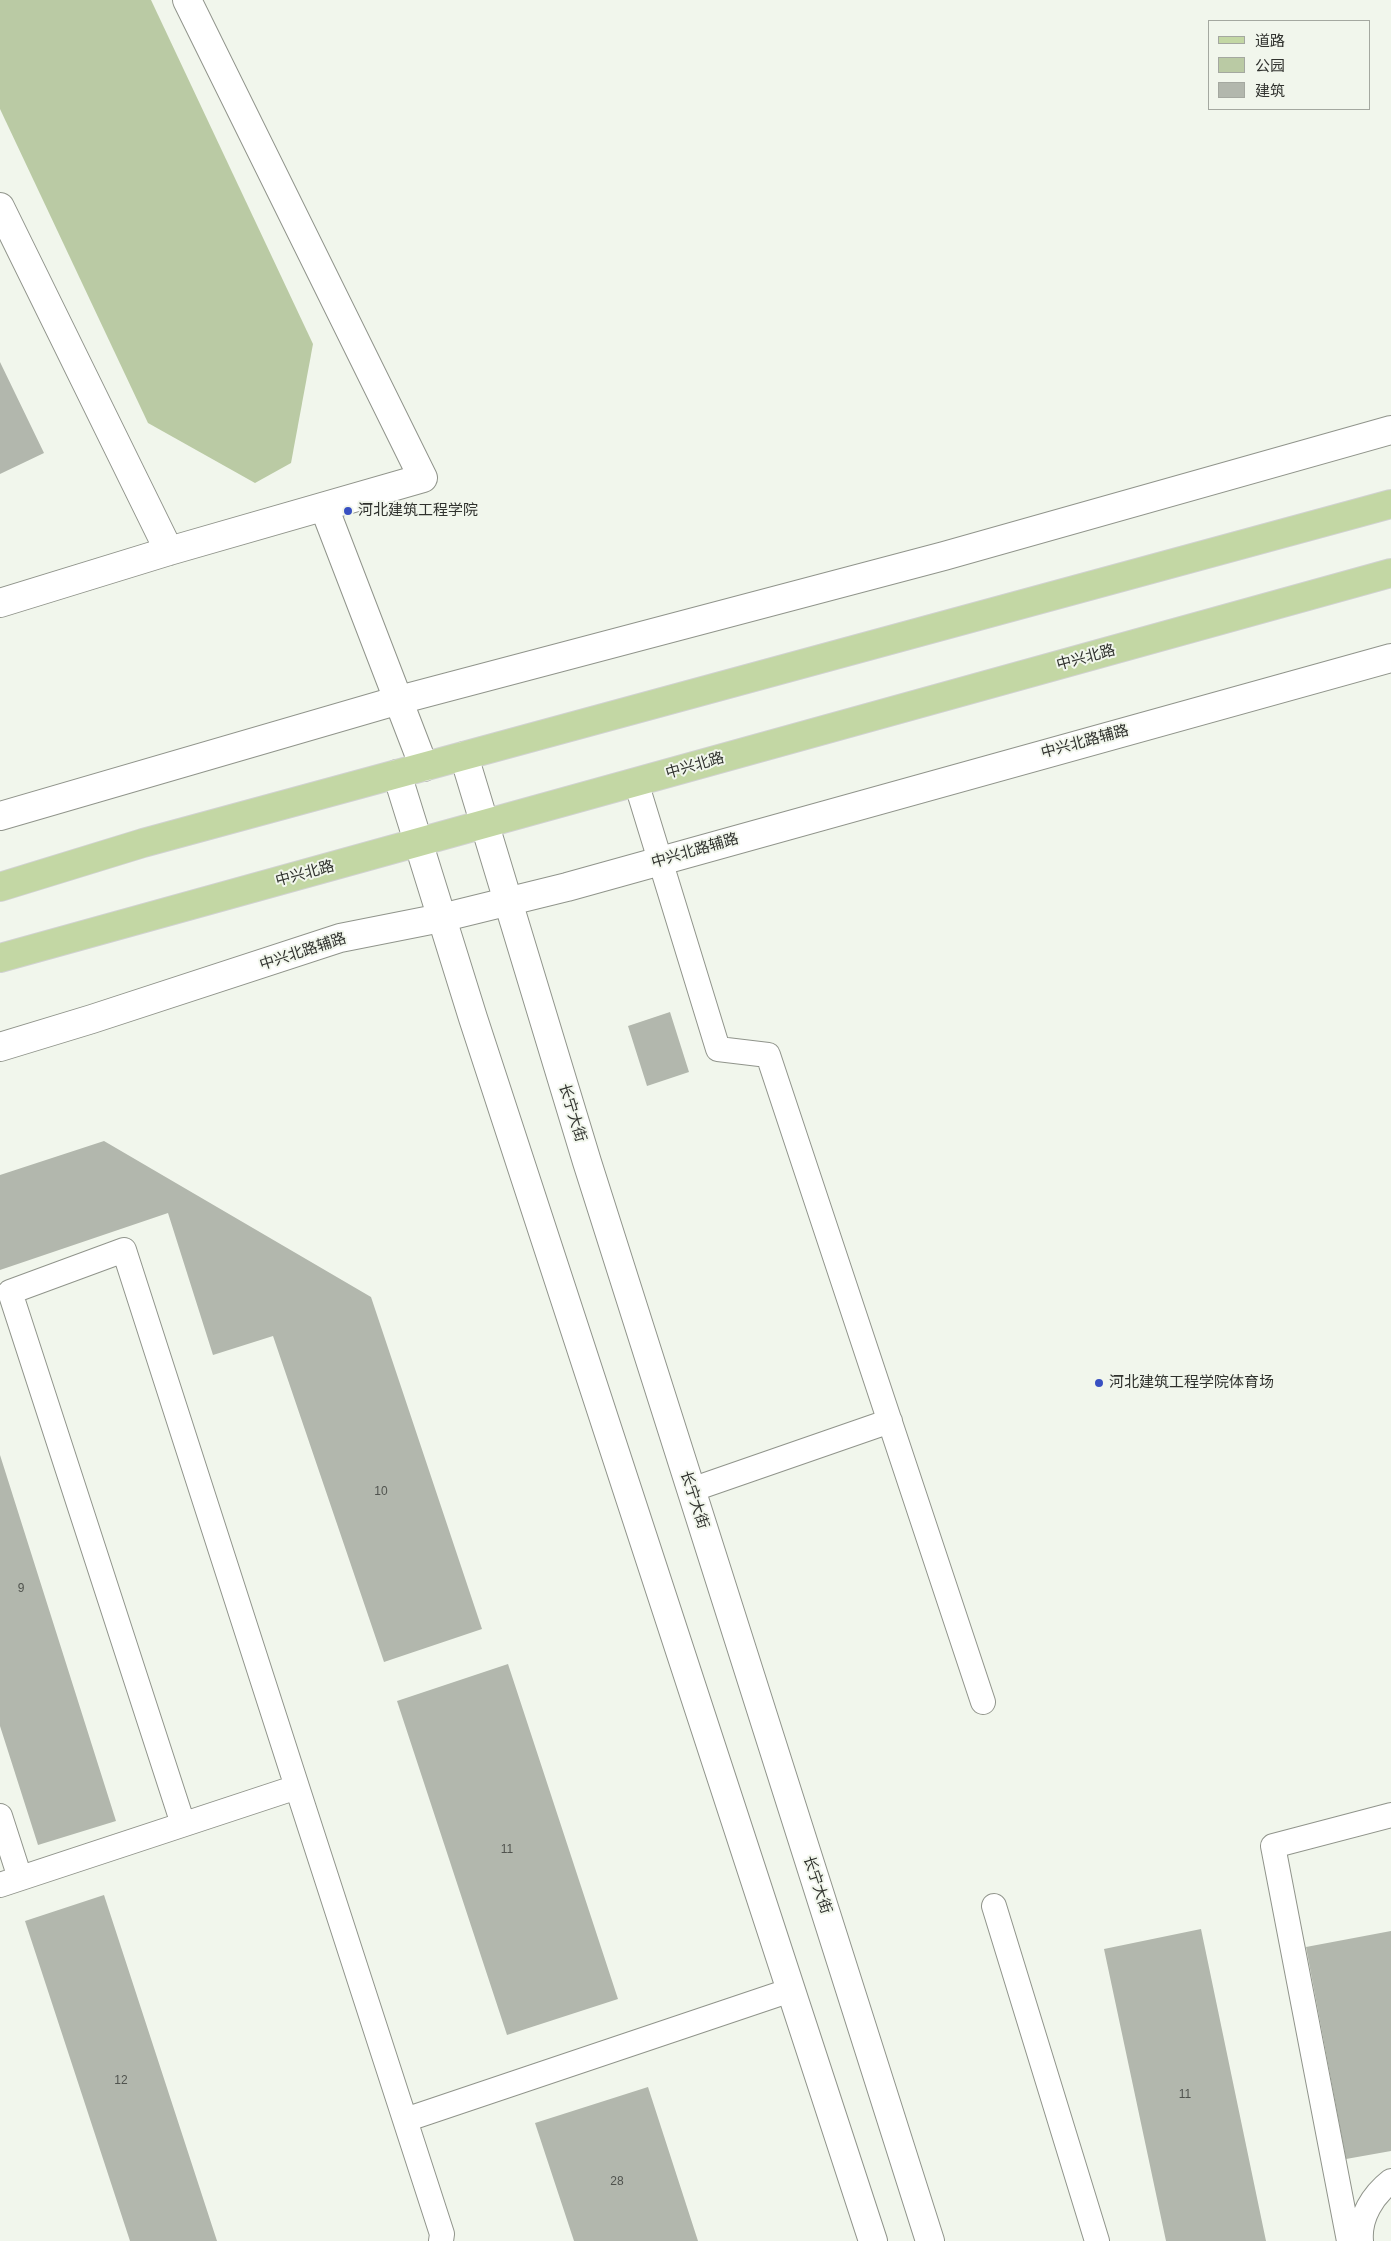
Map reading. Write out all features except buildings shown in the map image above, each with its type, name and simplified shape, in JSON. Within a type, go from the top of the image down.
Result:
[{"type":"main road","points":[[0,887],[143,843],[1391,504]]},
{"type":"main road","name":"中兴北路","points":[[0,958],[1391,573]]},
{"type":"street","points":[[0,603],[169,551],[423,478],[187,0]]},
{"type":"street","points":[[0,207],[169,551]]},
{"type":"street","points":[[0,816],[399,700],[944,556],[1391,430]]},
{"type":"street","points":[[324,507],[424,767]]},
{"type":"street","name":"中兴北路辅路","points":[[0,1046],[110,1013],[340,938],[441,918],[507,902],[1391,658]]},
{"type":"street","name":"长宁大街","points":[[464,756],[586,1162],[930,2241]]},
{"type":"street","points":[[397,774],[441,918],[873,2241]]},
{"type":"lane","points":[[636,782],[718,1049],[768,1055],[983,1702]]},
{"type":"lane","points":[[183,1824],[10,1292],[124,1250],[442,2234],[442,2241]]},
{"type":"lane","points":[[691,1490],[890,1421]]},
{"type":"lane","points":[[0,1816],[10,1882],[297,1786]]},
{"type":"lane","points":[[1349,2241],[1273,1846],[1391,1815]]},
{"type":"lane","points":[[994,1906],[1098,2241]]},
{"type":"lane","points":[[405,2120],[791,1990]]},
{"type":"lane","points":[[1361,2241],[1360,2234],[1366,2210],[1380,2190],[1391,2181]]},
{"type":"green space","points":[[0,0],[151,0],[313,344],[291,463],[255,483],[148,423],[0,109]]},
{"type":"place","name":"河北建筑工程学院","points":[[348,511]]},
{"type":"place","name":"河北建筑工程学院体育场","points":[[1099,1383]]}]
